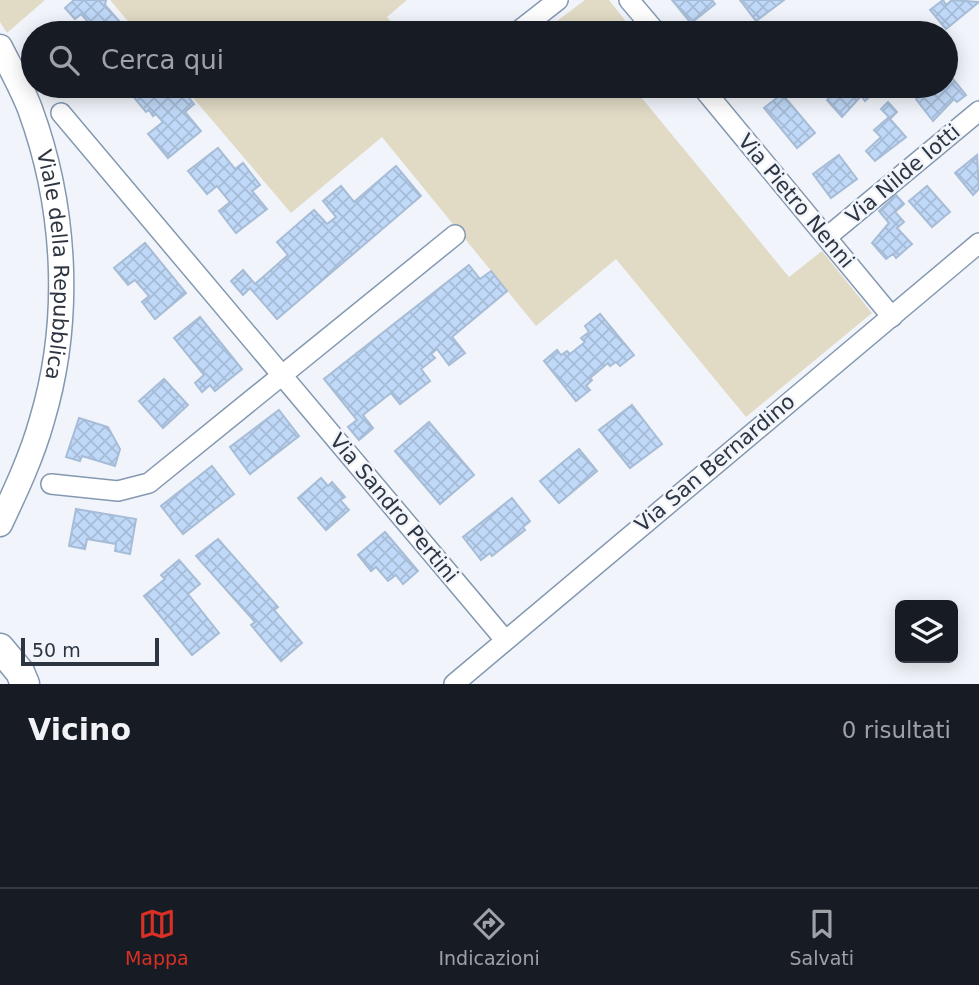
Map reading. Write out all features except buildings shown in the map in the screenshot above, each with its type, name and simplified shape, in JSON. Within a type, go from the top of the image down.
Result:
[{"type":"main road","points":[[0,648],[27,680]]},
{"type":"street","points":[[531,21],[558,0]]},
{"type":"street","points":[[629,0],[647,21]]},
{"type":"street","name":"Viale della Repubblica","points":[[0,47],[21,90]]},
{"type":"street","name":"Viale della Repubblica","points":[[0,524],[43,418],[58,343],[62,261],[51,184],[25,98]]},
{"type":"street","name":"Via Pietro Nenni","points":[[711,98],[892,317]]},
{"type":"street","name":"Via Nilde Iotti","points":[[827,237],[979,111]]},
{"type":"street","name":"Via Sandro Pertini","points":[[61,113],[505,640]]},
{"type":"street","points":[[51,484],[118,491],[149,483],[456,235]]},
{"type":"street","name":"Via San Bernardino","points":[[454,684],[979,243]]},
{"type":"shaded area","points":[[0,0],[45,0],[7,33],[0,22]]},
{"type":"shaded area","points":[[110,0],[407,0],[387,17],[390,21],[128,21]]},
{"type":"shaded area","points":[[585,0],[609,0],[626,21],[557,21]]},
{"type":"shaded area","points":[[193,98],[642,98],[789,277],[822,251],[872,313],[746,417],[616,259],[536,326],[382,137],[291,213]]}]
